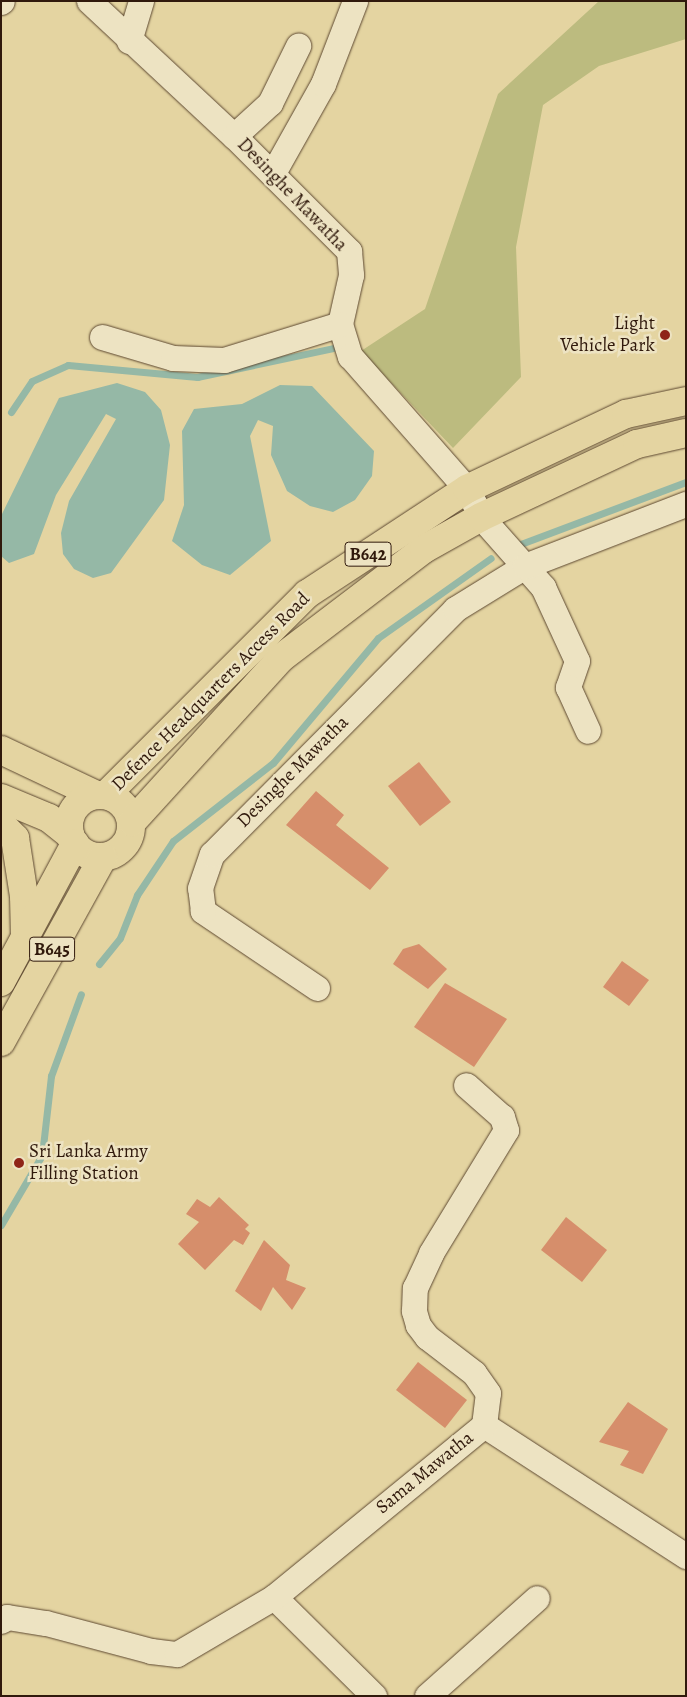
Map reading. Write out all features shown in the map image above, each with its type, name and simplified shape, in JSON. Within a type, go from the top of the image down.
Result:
[{"type":"main road","name":"Defence Headquarters Access Road","points":[[100,794],[307,594],[466,489],[626,414],[686,401]]},
{"type":"main road","name":"Defence Headquarters Access Road","points":[[132,822],[281,658],[424,549],[481,517],[637,444],[686,433]]},
{"type":"main road","points":[[1,750],[124,804],[132,822],[131,833],[121,849],[103,857],[87,854],[49,818],[1,798]]},
{"type":"main road","points":[[72,840],[71,814],[76,805],[100,794]]},
{"type":"main road","points":[[1,824],[15,838],[24,896],[25,938]]},
{"type":"main road","name":"B645","points":[[1,982],[25,938],[72,840]]},
{"type":"main road","name":"B645","points":[[1,1042],[103,857]]},
{"type":"street","name":"Desinghe Mawatha","points":[[89,1],[129,41],[273,173],[349,251],[352,275],[340,324]]},
{"type":"street","points":[[129,41],[141,1]]},
{"type":"street","points":[[273,173],[323,84],[355,1]]},
{"type":"street","points":[[234,136],[270,103],[298,46]]},
{"type":"street","points":[[102,337],[173,358],[224,360],[340,324],[350,356],[466,489],[481,517],[543,587],[577,661],[568,687],[588,731]]},
{"type":"street","name":"Desinghe Mawatha","points":[[317,988],[204,912],[200,888],[212,854],[454,609],[525,566],[686,504]]},
{"type":"street","name":"Sama Mawatha","points":[[1,1621],[7,1617],[46,1623],[151,1651],[177,1654],[274,1597],[484,1425],[488,1393],[474,1373],[427,1337],[418,1325],[414,1311],[415,1288],[432,1252],[506,1130],[502,1117],[466,1085]]},
{"type":"street","points":[[484,1425],[686,1556]]},
{"type":"street","points":[[274,1597],[374,1696]]},
{"type":"street","points":[[427,1696],[537,1598]]},
{"type":"shaded area","points":[[599,1],[686,1],[686,39],[599,66],[543,105],[516,247],[521,377],[453,448],[361,351],[425,309],[498,94]]},
{"type":"shaded area","points":[[117,383],[145,392],[161,410],[170,445],[164,500],[111,573],[93,578],[74,569],[63,554],[61,533],[69,501],[116,419],[106,414],[56,495],[34,554],[9,563],[1,556],[1,516],[59,398]]},
{"type":"shaded area","points":[[280,385],[312,386],[374,451],[372,476],[355,500],[333,512],[310,506],[287,491],[271,455],[273,426],[258,420],[250,436],[271,541],[230,575],[202,565],[172,541],[184,505],[182,431],[194,409],[242,404]]},
{"type":"building","points":[[419,762],[451,802],[420,826],[388,786]]},
{"type":"building","points":[[316,791],[344,815],[336,825],[389,868],[370,890],[286,825]]},
{"type":"building","points":[[419,944],[447,969],[428,989],[393,964],[403,949]]},
{"type":"building","points":[[622,961],[649,980],[629,1006],[603,987]]},
{"type":"building","points":[[445,983],[507,1019],[474,1067],[414,1027]]},
{"type":"building","points":[[219,1197],[249,1225],[245,1229],[250,1233],[243,1245],[234,1240],[205,1270],[178,1244],[199,1222],[186,1214],[197,1199],[210,1207]]},
{"type":"building","points":[[566,1217],[607,1250],[582,1282],[541,1250]]},
{"type":"building","points":[[264,1240],[290,1265],[286,1280],[306,1288],[292,1310],[273,1287],[261,1311],[235,1291]]},
{"type":"building","points":[[418,1362],[467,1400],[445,1428],[396,1390]]},
{"type":"building","points":[[628,1402],[668,1429],[643,1474],[620,1465],[629,1451],[599,1442]]},
{"type":"waterway","points":[[11,412],[32,381],[68,365],[197,377],[333,348]]},
{"type":"waterway","points":[[518,545],[686,482]]},
{"type":"waterway","points":[[99,964],[120,938],[137,895],[173,841],[273,763],[378,638],[491,558]]},
{"type":"waterway","points":[[1,1225],[42,1155],[51,1076],[81,994]]},
{"type":"place","name":"Light Vehicle Park","points":[[665,335]]},
{"type":"place","name":"Sri Lanka Army Filling Station","points":[[19,1163]]}]
